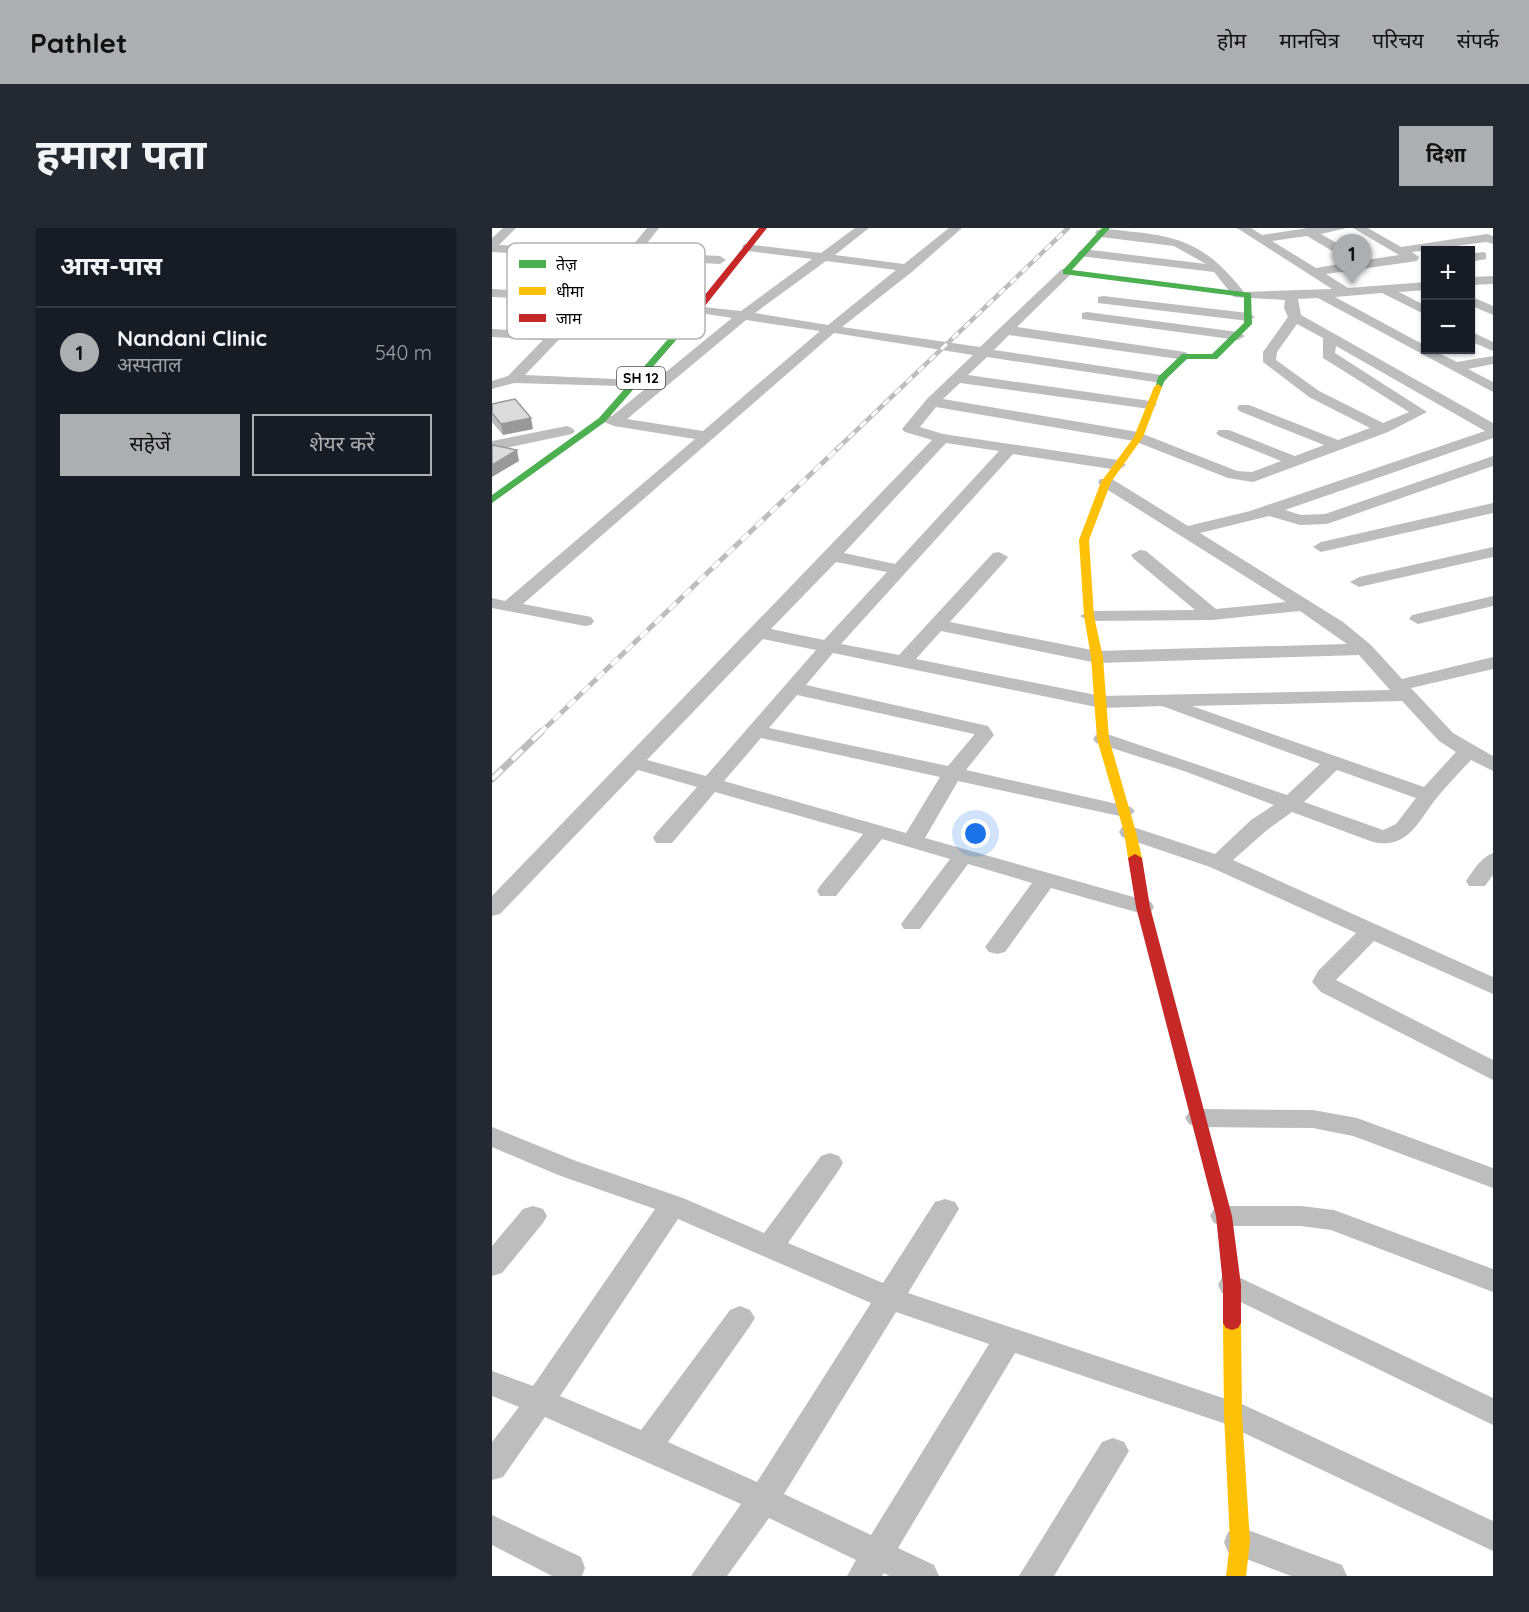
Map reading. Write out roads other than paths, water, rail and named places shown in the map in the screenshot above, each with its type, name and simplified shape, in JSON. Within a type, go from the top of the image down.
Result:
[{"type":"street","points":[[493,244],[510,228]]},
{"type":"street","points":[[641,243],[653,228]]},
{"type":"street","points":[[705,278],[745,228]]},
{"type":"street","name":"SH 12","points":[[705,301],[763,228]]},
{"type":"street","points":[[608,421],[744,315],[863,228]]},
{"type":"street","points":[[500,605],[832,328],[956,228]]},
{"type":"street","points":[[1243,228],[1346,292]]},
{"type":"street","points":[[1259,239],[1341,228]]},
{"type":"street","points":[[1359,228],[1421,262]]},
{"type":"street","points":[[1005,330],[1185,356],[1214,357],[1248,324],[1247,295],[1188,246],[1103,230],[1066,272],[1005,330],[982,352],[932,402],[910,429],[942,438],[1118,465]]},
{"type":"street","points":[[1308,232],[1363,264]]},
{"type":"street","points":[[1313,272],[1363,264],[1487,237],[1493,240]]},
{"type":"street","points":[[748,247],[909,268]]},
{"type":"street","points":[[1083,253],[1218,269]]},
{"type":"street","points":[[705,259],[720,260]]},
{"type":"street","points":[[1066,272],[1247,295],[1288,296],[1421,286]]},
{"type":"street","points":[[1065,337],[1125,279]]},
{"type":"street","points":[[1475,281],[1493,280]]},
{"type":"street","points":[[1384,289],[1417,317]]},
{"type":"street","points":[[492,293],[507,294]]},
{"type":"street","points":[[1320,294],[1493,388]]},
{"type":"street","points":[[1288,296],[1295,316],[1493,431]]},
{"type":"street","points":[[1103,300],[1248,317]]},
{"type":"street","points":[[705,310],[1161,379]]},
{"type":"street","points":[[1171,327],[1188,310]]},
{"type":"street","points":[[1087,316],[1238,336]]},
{"type":"street","points":[[1295,316],[1270,352],[1268,357],[1270,362],[1314,394],[1383,429]]},
{"type":"street","points":[[1381,326],[1417,317]]},
{"type":"street","points":[[492,333],[507,334]]},
{"type":"street","points":[[932,402],[1144,439],[1243,478],[1253,477],[1418,414],[1419,411],[1328,355],[1330,336]]},
{"type":"street","points":[[1475,338],[1493,347]]},
{"type":"street","points":[[492,385],[513,379],[552,339]]},
{"type":"street","name":"SH 12","points":[[492,500],[608,421],[675,339]]},
{"type":"street","points":[[1185,356],[1161,379],[1150,405],[1144,439],[1118,465],[1106,482],[1084,540],[1089,616],[1097,657],[1103,739],[1127,822],[1143,907],[1224,1216],[1232,1285],[1233,1414],[1240,1542],[1236,1576]]},
{"type":"street","points":[[1455,367],[1493,360]]},
{"type":"street","points":[[492,378],[618,379]]},
{"type":"street","points":[[958,378],[1150,405]]},
{"type":"street","name":"SH 12","points":[[601,398],[618,379]]},
{"type":"street","points":[[1244,408],[1337,445]]},
{"type":"street","points":[[492,484],[567,431],[588,412]]},
{"type":"street","points":[[608,421],[705,435]]},
{"type":"street","points":[[493,444],[567,431]]},
{"type":"street","points":[[1184,532],[1255,514],[1493,431]]},
{"type":"street","points":[[1224,433],[1293,461]]},
{"type":"street","points":[[492,909],[942,438]]},
{"type":"street","points":[[664,838],[828,647],[1010,448]]},
{"type":"street","points":[[1255,514],[1300,520],[1327,519],[1493,461]]},
{"type":"street","points":[[1106,482],[1337,627],[1364,650],[1446,736],[1467,752],[1493,765]]},
{"type":"street","points":[[1321,547],[1491,510]]},
{"type":"street","points":[[1359,582],[1493,552]]},
{"type":"street","points":[[1140,555],[1212,615]]},
{"type":"street","points":[[831,556],[900,570]]},
{"type":"street","points":[[903,662],[999,557]]},
{"type":"street","points":[[1418,620],[1493,601]]},
{"type":"street","points":[[500,605],[585,621]]},
{"type":"street","points":[[1089,616],[1212,615],[1303,605]]},
{"type":"street","points":[[939,625],[1097,657],[1364,650]]},
{"type":"street","points":[[757,632],[1101,702],[1402,691],[1428,678],[1493,663]]},
{"type":"street","points":[[794,688],[981,730],[984,735],[952,774],[913,840]]},
{"type":"street","points":[[1162,701],[1240,731],[1428,795]]},
{"type":"street","points":[[758,731],[952,774],[1127,822],[1493,986]]},
{"type":"street","points":[[1103,739],[1291,803],[1381,837],[1395,835],[1404,829],[1428,795],[1467,752]]},
{"type":"street","points":[[633,762],[712,782],[1143,907]]},
{"type":"street","points":[[1218,862],[1259,825],[1291,803],[1334,762]]},
{"type":"street","points":[[828,891],[878,830]]},
{"type":"street","points":[[912,924],[964,855]]},
{"type":"street","points":[[1477,881],[1493,860]]},
{"type":"street","points":[[998,947],[1046,879]]},
{"type":"street","points":[[1372,930],[1326,976],[1324,982],[1329,987],[1493,1071]]},
{"type":"street","points":[[1198,1118],[1313,1119],[1357,1127],[1493,1178]]},
{"type":"street","points":[[492,1136],[567,1168],[673,1205],[891,1299],[1233,1414],[1493,1537]]},
{"type":"street","points":[[770,1246],[830,1163]]},
{"type":"street","points":[[492,1467],[540,1401],[673,1205]]},
{"type":"street","points":[[708,1576],[764,1499],[891,1299],[945,1209]]},
{"type":"street","points":[[492,1265],[533,1216]]},
{"type":"street","points":[[1224,1216],[1301,1216],[1334,1220],[1493,1281]]},
{"type":"street","points":[[1232,1285],[1493,1412]]},
{"type":"street","points":[[646,1448],[740,1318]]},
{"type":"street","points":[[870,1565],[1008,1339]]},
{"type":"street","points":[[492,1383],[540,1401],[764,1499],[870,1565],[922,1576]]},
{"type":"street","points":[[1036,1576],[1113,1451]]},
{"type":"street","points":[[492,1529],[569,1568]]},
{"type":"street","points":[[1240,1542],[1330,1576]]},
{"type":"railway","points":[[837,449],[1068,228]]},
{"type":"railway","points":[[539,734],[838,448]]},
{"type":"railway","points":[[492,779],[541,732]]},
{"type":"place","name":"Nandani Clinic","points":[[1352,284]]}]
